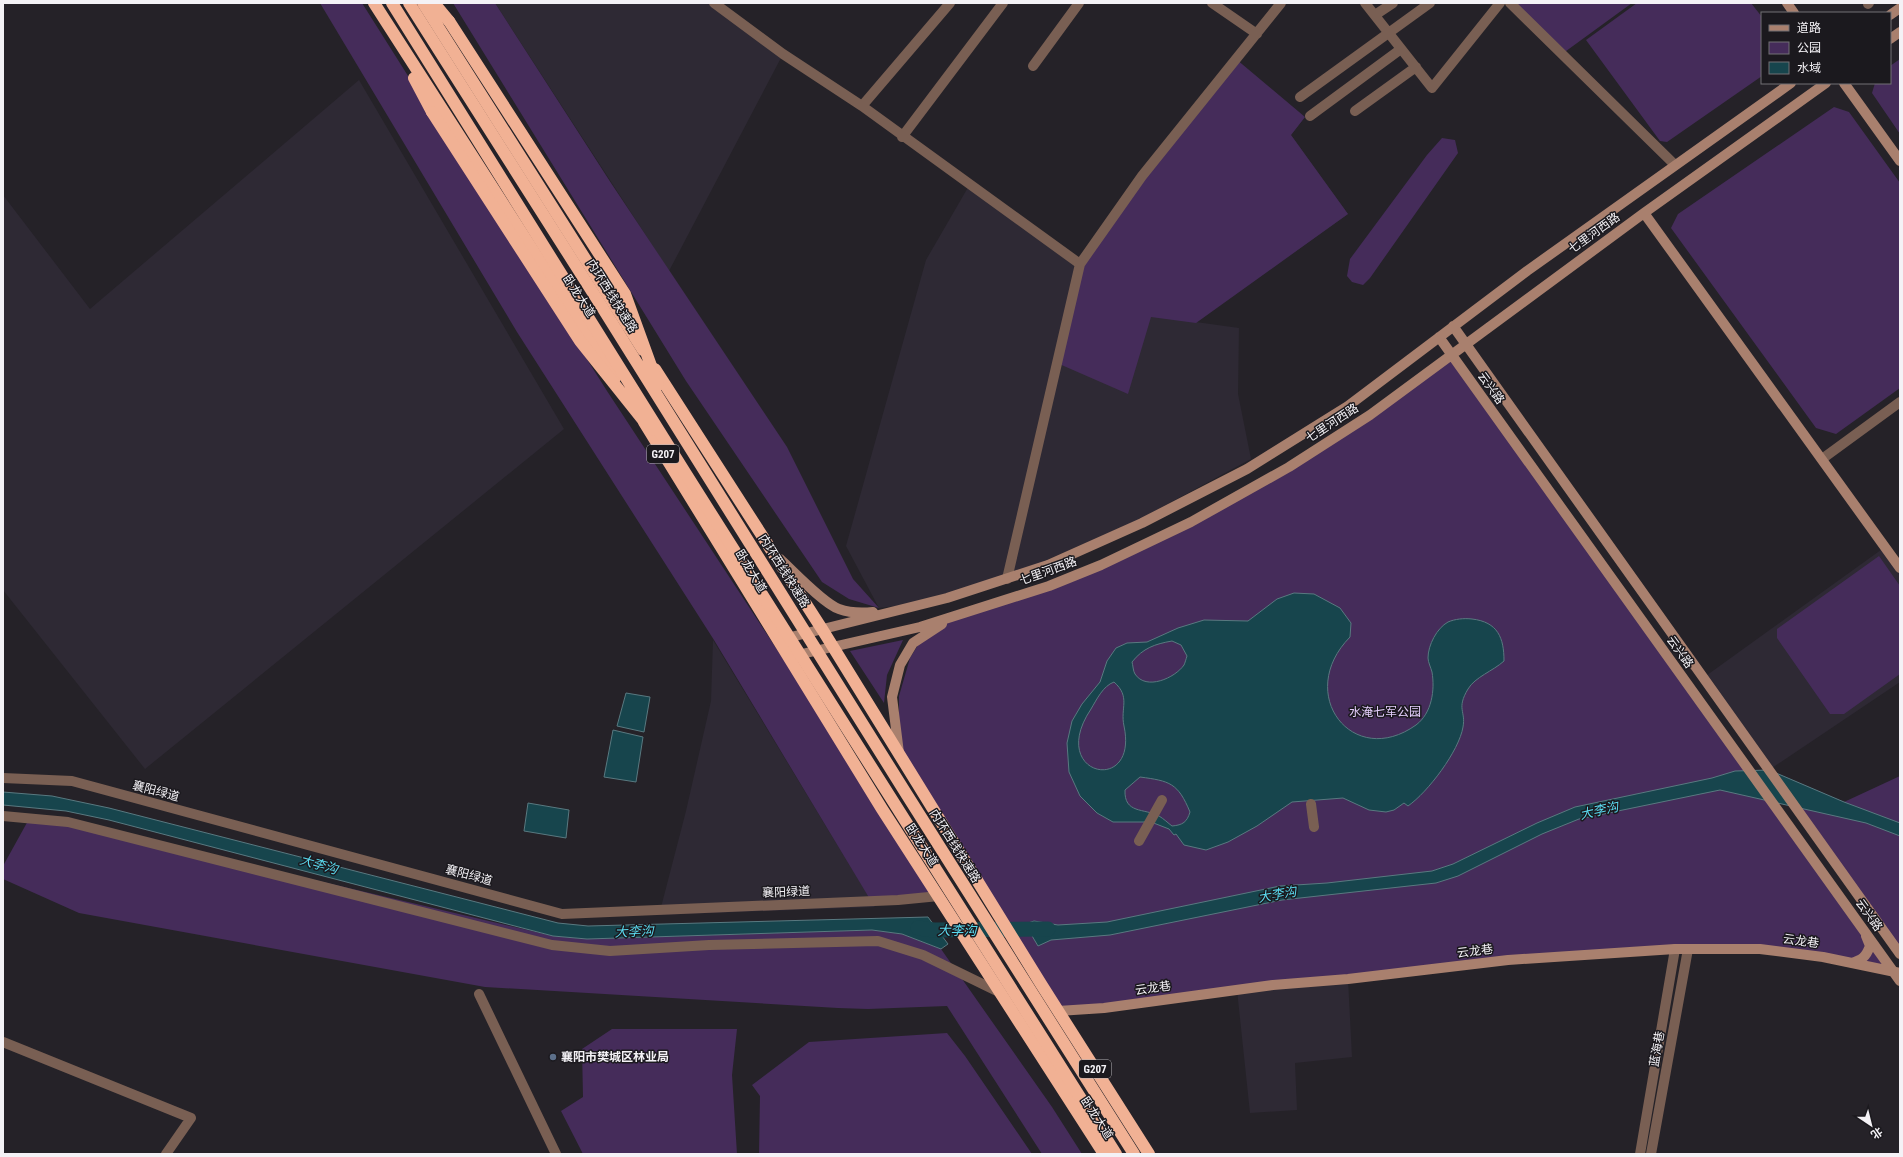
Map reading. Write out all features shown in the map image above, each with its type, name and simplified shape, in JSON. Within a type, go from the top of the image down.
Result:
[{"type":"highway","points":[[374,3],[432,112],[580,341],[686,474]]},
{"type":"highway","name":"卧龙大道","points":[[374,3],[641,417],[787,657],[878,802],[1105,1154]]},
{"type":"highway","points":[[392,3],[686,474],[1116,1154]]},
{"type":"highway","name":"内环西线快速路","points":[[409,3],[667,409],[1134,1154]]},
{"type":"highway","name":"卧龙大道","points":[[423,3],[822,629],[1041,984],[1149,1154]]},
{"type":"highway","points":[[434,3],[449,21],[625,294],[667,409]]},
{"type":"highway","points":[[1094,1092],[1117,1123],[1144,1154]]},
{"type":"highway","points":[[1081,1099],[1105,1154]]},
{"type":"street","points":[[714,3],[783,54],[862,106],[1080,264]]},
{"type":"street","points":[[862,106],[950,3]]},
{"type":"street","points":[[902,136],[1004,3]]},
{"type":"street","points":[[1033,66],[1079,3]]},
{"type":"street","points":[[1212,3],[1257,34]]},
{"type":"street","points":[[1007,579],[1080,264],[1142,176],[1281,3]]},
{"type":"street","points":[[1365,3],[1432,88],[1500,3]]},
{"type":"street","points":[[1375,15],[1393,3]]},
{"type":"street","points":[[1300,97],[1430,3]]},
{"type":"street","points":[[1510,3],[1675,166]]},
{"type":"street","points":[[1787,3],[1793,12]]},
{"type":"street","points":[[1891,14],[1900,8]]},
{"type":"street","points":[[1891,37],[1900,32]]},
{"type":"street","points":[[1310,116],[1401,49]]},
{"type":"street","points":[[1355,111],[1416,67]]},
{"type":"street","name":"七里河西路","points":[[778,641],[913,607],[1048,565],[1142,523],[1247,469],[1348,406],[1527,270],[1790,84]]},
{"type":"street","name":"七里河西路","points":[[787,657],[951,618],[1049,586],[1095,567],[1191,522],[1289,467],[1370,414],[1644,213],[1825,84]]},
{"type":"street","points":[[1845,84],[1900,161]]},
{"type":"street","points":[[1644,213],[1900,568]]},
{"type":"street","name":"云兴路","points":[[1453,326],[1900,954]]},
{"type":"street","name":"云兴路","points":[[1439,337],[1898,976]]},
{"type":"street","points":[[1822,459],[1900,402]]},
{"type":"street","points":[[772,551],[817,593],[839,609],[863,613],[913,607]]},
{"type":"street","points":[[899,755],[892,696],[900,665],[913,643],[951,618]]},
{"type":"street","name":"襄阳绿道","points":[[3,778],[72,781],[562,914],[898,900],[939,896]]},
{"type":"street","points":[[1139,841],[1162,800]]},
{"type":"street","points":[[1311,804],[1314,827]]},
{"type":"street","points":[[3,816],[68,822],[552,945],[610,952],[709,945],[878,941],[923,955],[1001,993]]},
{"type":"street","points":[[1848,963],[1861,961],[1867,954],[1870,946],[1863,929]]},
{"type":"street","name":"云龙巷","points":[[1058,1011],[1104,1008],[1273,985],[1348,979],[1508,960],[1675,949],[1760,949],[1823,957],[1898,976]]},
{"type":"street","name":"蓝海巷","points":[[1640,1154],[1675,949]]},
{"type":"street","name":"蓝海巷","points":[[1651,1154],[1688,949]]},
{"type":"street","points":[[479,994],[556,1154]]},
{"type":"street","points":[[3,1042],[191,1118],[166,1154]]},
{"type":"shaded area","points":[[495,3],[714,3],[783,54],[669,271]]},
{"type":"shaded area","points":[[359,80],[564,429],[145,769],[3,590],[3,195],[90,309]]},
{"type":"shaded area","points":[[1305,117],[1291,135],[1348,214],[1196,322],[1239,328],[1238,394],[1251,459],[1138,520],[1024,570],[913,604],[879,608],[846,546],[926,260],[970,184],[1080,264]]},
{"type":"shaded area","points":[[1885,547],[1900,568],[1900,682],[1769,770],[1703,678]]},
{"type":"shaded area","points":[[713,640],[875,907],[659,915],[686,811],[711,701]]},
{"type":"shaded area","points":[[1348,979],[1352,1057],[1295,1063],[1297,1110],[1250,1113],[1237,990]]},
{"type":"green space","points":[[320,3],[362,3],[607,391],[939,896],[871,901],[714,640],[517,332]]},
{"type":"green space","points":[[453,3],[495,3],[611,183],[787,447],[853,579],[879,608],[849,599],[822,582],[686,381]]},
{"type":"green space","points":[[1510,3],[1632,3],[1562,54]]},
{"type":"green space","points":[[1637,3],[1751,3],[1761,16],[1761,77],[1667,142],[1660,141],[1586,40]]},
{"type":"green space","points":[[1236,59],[1305,117],[1291,135],[1348,214],[1196,323],[1151,317],[1128,394],[1057,363],[1080,264]]},
{"type":"green space","points":[[1900,59],[1900,134],[1872,93],[1875,84],[1891,84],[1891,65]]},
{"type":"green space","points":[[1834,107],[1849,112],[1900,183],[1900,388],[1836,434],[1816,428],[1671,228],[1678,214]]},
{"type":"green space","points":[[1442,138],[1455,140],[1458,153],[1370,278],[1363,285],[1352,282],[1347,276],[1350,259],[1427,155]]},
{"type":"green space","name":"水淹七军公园","points":[[1451,354],[1894,973],[1760,949],[1508,960],[1058,1011],[899,755],[899,696],[910,658],[921,640],[951,618],[1101,565],[1289,467]]},
{"type":"green space","points":[[1879,556],[1900,586],[1900,674],[1844,714],[1830,714],[1777,638],[1777,629]]},
{"type":"green space","points":[[903,640],[887,675],[884,703],[850,651]]},
{"type":"green space","points":[[1769,770],[1844,802],[1900,776],[1900,954]]},
{"type":"green space","points":[[29,819],[68,822],[553,936],[587,939],[872,930],[902,934],[941,949],[1052,1107],[1082,1154],[1042,1154],[947,1006],[868,1009],[838,1008],[485,987],[79,913],[3,879],[3,866]]},
{"type":"green space","points":[[612,1029],[737,1029],[732,1075],[737,1154],[583,1154],[561,1111],[583,1097],[582,1049]]},
{"type":"green space","points":[[947,1033],[965,1056],[1032,1154],[759,1154],[760,1096],[752,1085],[809,1042]]},
{"type":"water","points":[[1294,593],[1314,594],[1340,608],[1351,623],[1350,637],[1334,659],[1328,681],[1330,702],[1338,719],[1353,732],[1371,738],[1393,736],[1416,725],[1426,714],[1431,701],[1433,686],[1428,653],[1431,642],[1440,628],[1448,622],[1454,620],[1469,619],[1488,624],[1498,632],[1503,645],[1504,661],[1475,681],[1468,689],[1464,696],[1462,706],[1464,722],[1463,727],[1456,748],[1433,781],[1416,800],[1408,806],[1404,803],[1394,810],[1386,812],[1369,810],[1343,798],[1292,802],[1257,826],[1228,842],[1206,850],[1184,845],[1176,834],[1174,835],[1169,829],[1151,822],[1113,822],[1097,813],[1080,796],[1069,772],[1067,743],[1072,721],[1082,704],[1100,682],[1107,661],[1116,648],[1127,643],[1147,642],[1178,628],[1204,620],[1248,621],[1277,599]],"holes":[[[1172,641],[1181,645],[1187,656],[1184,665],[1180,670],[1160,681],[1146,682],[1140,679],[1134,673],[1132,662],[1136,657],[1150,647]],[[1114,682],[1119,687],[1124,698],[1123,720],[1125,748],[1119,762],[1108,769],[1096,769],[1086,762],[1079,750],[1080,732],[1098,697],[1110,684]],[[1140,777],[1166,782],[1177,789],[1186,802],[1190,812],[1189,815],[1186,821],[1179,825],[1172,826],[1159,816],[1131,807],[1126,798],[1125,790]]]},
{"type":"water","points":[[626,693],[650,697],[644,732],[617,726]]},
{"type":"water","points":[[613,730],[643,737],[636,782],[604,777]]},
{"type":"water","points":[[1769,770],[1844,802],[1900,823],[1900,836],[1866,823],[1720,790],[1579,819],[1542,834],[1458,876],[1436,883],[1282,900],[1110,935],[1051,940],[1038,946],[1025,924],[1034,921],[1058,925],[1107,922],[1280,886],[1327,883],[1432,871],[1453,864],[1537,823],[1575,807],[1712,778],[1735,771]]},
{"type":"water","points":[[3,792],[52,796],[109,808],[558,923],[588,926],[928,917],[948,944],[941,949],[902,934],[872,930],[587,939],[553,936],[109,820],[66,811],[3,805]]},
{"type":"water","points":[[528,803],[569,810],[566,838],[524,831]]},
{"type":"waterway","name":"大李沟","points":[[918,928],[934,930],[1048,929]]},
{"type":"place","name":"襄阳市樊城区林业局","points":[[553,1057]]}]
